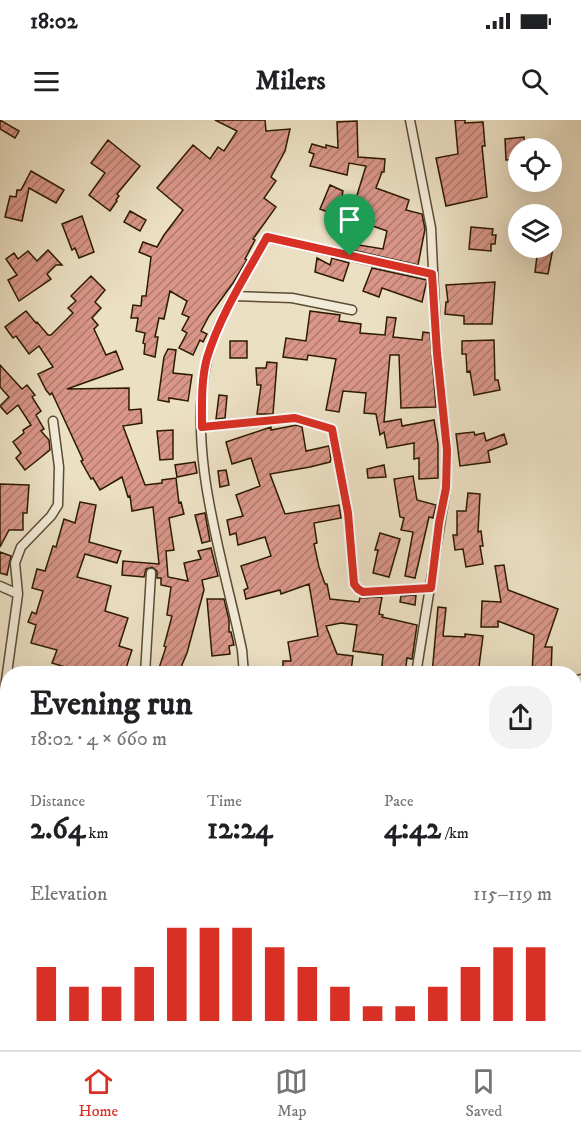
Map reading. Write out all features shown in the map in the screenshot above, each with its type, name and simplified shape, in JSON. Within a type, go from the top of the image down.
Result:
[{"type":"street","points":[[410,120],[431,228],[437,353],[447,450],[446,488],[417,666]]},
{"type":"street","points":[[243,666],[240,640],[207,492],[201,451],[203,385],[207,359],[218,329],[267,237],[432,274]]},
{"type":"street","points":[[235,296],[292,298],[352,310]]},
{"type":"street","points":[[202,427],[295,418],[332,429],[348,513],[354,584],[363,592],[431,588]]},
{"type":"street","points":[[8,666],[18,594],[15,563],[21,547],[51,516],[58,505],[59,467],[53,421]]},
{"type":"street","points":[[145,666],[151,573]]},
{"type":"street","points":[[0,586],[18,594]]},
{"type":"building","points":[[0,120],[19,131],[15,138],[0,129]]},
{"type":"building","points":[[215,120],[265,120],[266,131],[290,129],[285,151],[271,177],[276,181],[264,198],[276,207],[253,239],[255,240],[245,259],[247,260],[233,283],[209,316],[201,331],[207,334],[203,342],[200,340],[193,355],[179,348],[187,333],[182,330],[189,317],[182,314],[187,301],[170,291],[164,319],[159,318],[155,337],[158,337],[155,357],[144,354],[145,333],[136,331],[138,318],[131,318],[133,305],[141,306],[142,296],[146,296],[151,257],[139,252],[143,242],[157,247],[183,210],[157,188],[193,145],[210,159],[218,147],[224,151],[237,131]]},
{"type":"building","points":[[455,120],[465,120],[465,123],[483,122],[485,146],[482,146],[487,197],[446,206],[436,158],[458,154]]},
{"type":"building","points":[[357,121],[358,157],[385,159],[384,172],[376,188],[409,200],[406,210],[422,214],[425,229],[418,265],[352,250],[353,244],[383,249],[387,231],[367,224],[359,243],[344,236],[351,221],[349,221],[366,166],[349,163],[347,175],[310,166],[314,154],[309,152],[312,144],[326,148],[326,145],[338,148],[337,122]]},
{"type":"building","points":[[505,139],[508,139],[508,160],[506,160]]},
{"type":"building","points":[[108,140],[140,166],[117,194],[119,196],[117,201],[110,211],[89,195],[105,173],[91,163]]},
{"type":"building","points":[[31,171],[64,190],[56,203],[29,188],[22,221],[5,217],[10,196],[16,197],[17,190],[21,190]]},
{"type":"building","points":[[330,185],[343,191],[338,216],[320,209]]},
{"type":"building","points":[[130,211],[146,220],[140,231],[124,222]]},
{"type":"building","points":[[82,216],[94,252],[79,258],[75,248],[72,250],[62,224]]},
{"type":"building","points":[[471,227],[493,229],[492,235],[496,235],[495,244],[491,244],[491,251],[469,249]]},
{"type":"building","points":[[48,250],[62,265],[56,265],[47,274],[51,279],[19,301],[8,280],[17,275],[6,259],[14,253],[18,259],[28,251],[37,261]]},
{"type":"building","points":[[317,258],[330,265],[332,258],[349,263],[343,281],[315,272]]},
{"type":"building","points":[[537,258],[551,258],[548,274],[535,272]]},
{"type":"building","points":[[372,268],[427,280],[422,302],[382,288],[379,297],[363,291]]},
{"type":"building","points":[[91,276],[105,290],[95,302],[101,308],[92,318],[98,325],[94,329],[106,355],[116,351],[123,369],[67,389],[129,388],[129,410],[141,409],[142,423],[123,426],[145,485],[176,478],[179,503],[181,502],[184,514],[169,518],[174,550],[166,551],[168,577],[188,581],[184,563],[201,559],[198,551],[211,548],[218,576],[202,580],[204,590],[181,666],[160,666],[172,616],[167,615],[171,587],[161,585],[161,578],[157,578],[157,571],[152,567],[146,569],[144,577],[122,575],[123,561],[159,564],[153,507],[132,511],[130,496],[128,497],[122,477],[100,490],[81,461],[83,460],[52,393],[50,395],[46,390],[38,374],[53,367],[39,346],[29,354],[16,336],[13,338],[5,327],[26,311],[48,335],[51,335],[73,313],[68,308],[76,301],[71,296]]},
{"type":"building","points":[[495,282],[492,324],[464,324],[464,316],[445,314],[446,302],[448,302],[446,285]]},
{"type":"building","points":[[310,311],[340,315],[339,321],[361,324],[360,333],[385,335],[387,317],[396,318],[393,337],[422,340],[423,332],[430,333],[436,407],[401,408],[399,355],[390,355],[384,422],[401,419],[402,426],[434,420],[438,444],[438,478],[419,479],[419,458],[414,459],[414,443],[387,448],[384,432],[380,435],[376,414],[364,413],[366,393],[343,391],[339,412],[326,410],[336,359],[308,355],[307,360],[283,357],[286,338],[306,341]]},
{"type":"building","points":[[494,340],[495,380],[498,380],[500,390],[474,395],[470,371],[467,372],[466,354],[462,354],[462,341]]},
{"type":"building","points":[[230,341],[247,341],[247,358],[230,358]]},
{"type":"building","points":[[168,349],[176,350],[173,373],[192,375],[188,401],[169,398],[169,402],[158,400],[164,357]]},
{"type":"building","points":[[267,362],[277,363],[273,414],[257,414],[261,385],[257,385],[256,368],[266,368]]},
{"type":"building","points":[[0,365],[22,389],[27,385],[35,395],[32,397],[41,411],[36,415],[44,429],[41,431],[49,440],[50,450],[25,470],[16,458],[21,453],[13,442],[24,433],[23,430],[31,425],[18,405],[7,414],[0,406],[9,397],[0,387]]},
{"type":"building","points":[[219,395],[227,396],[225,418],[216,419]]},
{"type":"building","points":[[297,425],[302,427],[306,451],[329,446],[330,462],[270,474],[285,514],[339,505],[341,518],[314,523],[317,543],[314,544],[330,599],[359,602],[360,598],[382,597],[379,614],[383,615],[382,617],[417,625],[412,659],[407,658],[406,666],[382,666],[383,655],[353,651],[357,625],[341,623],[326,626],[337,654],[353,656],[352,666],[283,666],[283,661],[291,661],[288,642],[318,636],[309,584],[281,594],[280,590],[246,599],[244,590],[248,588],[241,566],[271,556],[265,537],[238,545],[236,533],[230,535],[227,520],[243,516],[236,495],[260,486],[251,458],[232,464],[226,442],[271,427],[271,430]]},
{"type":"building","points":[[173,430],[173,459],[160,460],[157,431]]},
{"type":"building","points":[[474,432],[475,435],[484,433],[486,441],[504,434],[507,444],[488,451],[490,462],[460,466],[456,434]]},
{"type":"building","points":[[195,462],[197,473],[177,477],[175,465]]},
{"type":"building","points":[[384,465],[386,477],[368,478],[367,469]]},
{"type":"building","points":[[226,470],[229,485],[220,487],[218,471]]},
{"type":"building","points":[[413,476],[417,500],[436,505],[433,518],[429,517],[415,578],[405,576],[413,532],[401,530],[404,518],[400,517],[394,479]]},
{"type":"building","points":[[0,484],[29,485],[27,513],[23,513],[23,530],[9,530],[0,547]]},
{"type":"building","points":[[468,493],[480,494],[478,532],[481,531],[483,546],[480,546],[483,564],[466,567],[463,549],[455,550],[453,535],[457,535],[457,511],[466,511]]},
{"type":"building","points":[[80,502],[96,505],[89,542],[121,551],[117,563],[85,554],[77,577],[111,586],[105,611],[128,618],[119,646],[132,650],[127,666],[62,666],[52,663],[57,650],[31,643],[36,625],[28,622],[32,612],[36,614],[43,591],[32,588],[37,569],[45,571],[53,546],[56,547],[64,519],[75,523]]},
{"type":"building","points":[[205,513],[210,541],[202,543],[195,515]]},
{"type":"building","points":[[380,533],[400,539],[389,577],[373,573],[378,550],[375,550]]},
{"type":"building","points":[[0,552],[11,556],[7,575],[0,573]]},
{"type":"building","points":[[504,565],[508,590],[558,609],[545,647],[552,647],[551,666],[532,666],[534,635],[498,621],[498,627],[481,627],[482,601],[501,602],[495,566]]},
{"type":"building","points":[[416,595],[415,605],[400,602],[401,596]]},
{"type":"building","points":[[207,599],[224,599],[229,632],[231,632],[234,645],[229,646],[230,654],[212,656]]},
{"type":"building","points":[[438,607],[446,608],[443,636],[465,637],[465,634],[483,636],[479,666],[433,666]]},
{"type":"route","points":[[267,237],[350,256],[432,274],[447,450],[446,488],[431,588],[363,592],[354,584],[348,513],[335,434],[332,429],[295,418],[202,427],[203,385],[207,359],[218,329],[267,237]]}]
